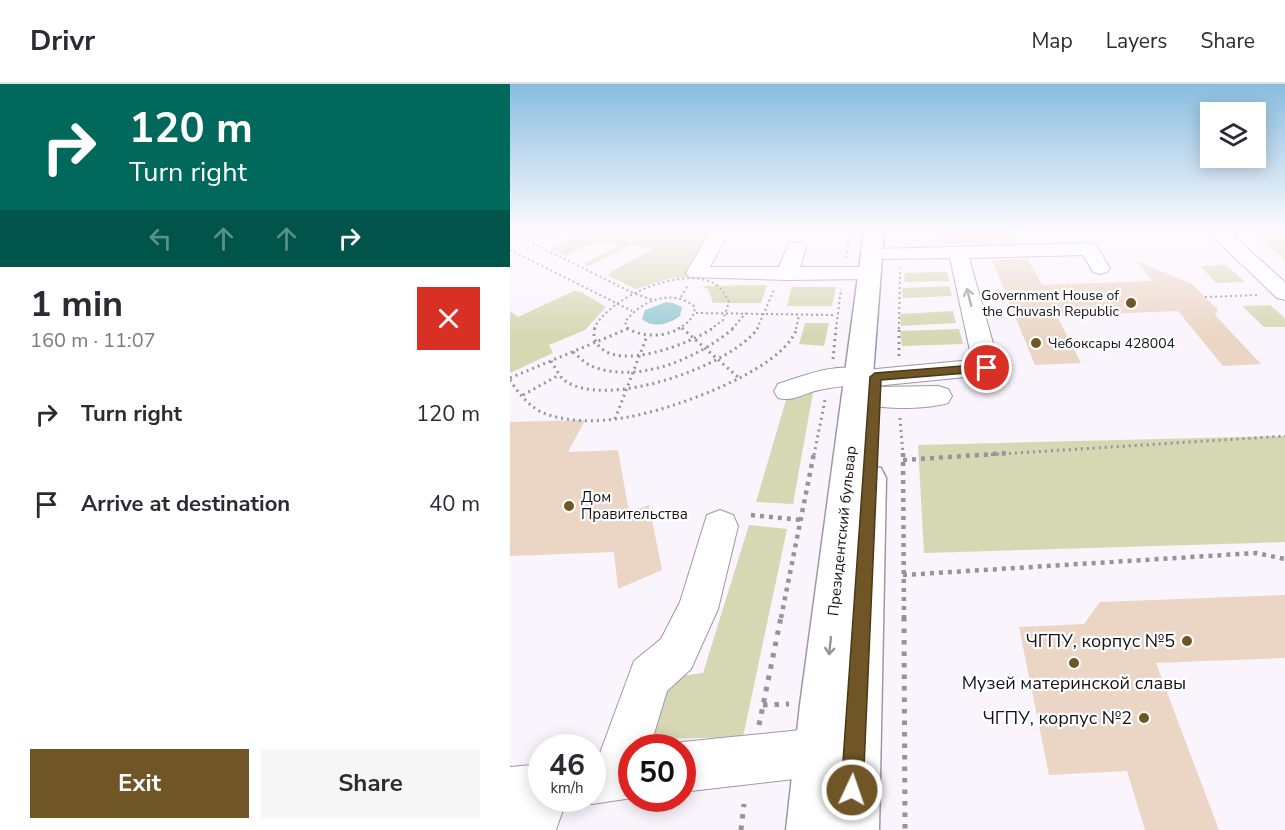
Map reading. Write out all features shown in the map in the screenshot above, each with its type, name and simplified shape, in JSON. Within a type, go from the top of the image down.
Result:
[{"type":"main road","name":"Президентский бульвар","points":[[814,830],[837,751],[881,386],[874,267]]},
{"type":"main road","name":"Президентский бульвар","points":[[837,751],[851,830]]},
{"type":"street","points":[[700,267],[696,273],[782,278],[836,267]]},
{"type":"street","points":[[782,278],[787,267]]},
{"type":"street","points":[[881,386],[987,368],[962,267]]},
{"type":"street","points":[[1250,267],[1275,294]]},
{"type":"street","points":[[788,392],[815,381],[881,386],[938,396]]},
{"type":"street","points":[[614,776],[650,677],[676,654],[736,520]]},
{"type":"street","points":[[696,765],[837,751]]},
{"type":"street","points":[[510,792],[528,790]]},
{"type":"street","points":[[529,830],[536,812]]},
{"type":"path","points":[[544,267],[632,311]]},
{"type":"path","points":[[580,267],[633,293],[653,300]]},
{"type":"path","points":[[836,344],[835,315],[869,267]]},
{"type":"path","points":[[874,267],[881,386],[903,459],[905,830]]},
{"type":"path","points":[[551,361],[554,370],[565,381],[585,390],[629,387],[675,377],[718,359],[752,335],[766,313],[782,278]]},
{"type":"path","points":[[692,279],[712,281],[723,288],[729,302],[727,313],[714,328],[694,340],[663,351],[640,355],[627,356],[603,351],[593,337],[599,319],[616,303],[633,293],[669,282],[692,279]]},
{"type":"path","points":[[1205,297],[1275,294]]},
{"type":"path","points":[[681,297],[693,302],[696,307],[692,321],[682,328],[670,333],[647,336],[627,329],[625,322],[632,311],[653,300],[681,297]]},
{"type":"path","points":[[696,313],[835,315]]},
{"type":"path","points":[[573,352],[580,361],[598,369],[635,370],[669,364],[706,350],[732,331],[746,313]]},
{"type":"path","points":[[627,329],[510,379],[533,406],[545,414],[585,420],[615,419],[668,406],[710,392],[739,378],[789,344],[798,326],[799,315]]},
{"type":"path","points":[[682,328],[739,378]]},
{"type":"path","points":[[615,419],[647,336]]},
{"type":"path","points":[[523,396],[559,375]]},
{"type":"path","points":[[758,733],[826,398]]},
{"type":"path","points":[[903,459],[1285,436]]},
{"type":"path","points":[[736,520],[801,520]]},
{"type":"path","points":[[903,575],[1256,553],[1285,559]]},
{"type":"path","points":[[763,705],[795,704]]},
{"type":"path","points":[[741,830],[744,804]]},
{"type":"green space","points":[[620,267],[694,267],[688,277],[671,278],[636,289],[609,276],[610,272]]},
{"type":"green space","points":[[1201,267],[1228,267],[1245,282],[1216,283]]},
{"type":"green space","points":[[947,272],[949,281],[905,282],[904,273]]},
{"type":"green space","points":[[767,285],[761,303],[713,303],[708,289],[704,288],[705,286]]},
{"type":"green space","points":[[949,286],[952,296],[903,298],[902,288]]},
{"type":"green space","points":[[792,287],[836,287],[832,306],[787,306]]},
{"type":"green space","points":[[574,291],[581,292],[606,307],[585,330],[549,345],[553,353],[510,373],[510,311],[518,317]]},
{"type":"green space","points":[[1270,305],[1285,318],[1285,327],[1264,327],[1242,306]]},
{"type":"green space","points":[[953,311],[956,323],[901,326],[900,314]]},
{"type":"green space","points":[[805,323],[829,323],[824,346],[799,344]]},
{"type":"green space","points":[[959,329],[963,344],[902,346],[900,331]]},
{"type":"green space","points":[[814,387],[793,504],[756,502],[786,400]]},
{"type":"green space","points":[[1285,436],[1285,542],[924,553],[918,445]]},
{"type":"green space","points":[[749,525],[787,529],[743,737],[696,738],[696,734],[652,734],[648,731],[672,677],[703,673]]},
{"type":"water","points":[[666,302],[682,307],[680,316],[656,325],[642,319],[645,310]]},
{"type":"building","name":"Government House of the Chuvash Republic","points":[[995,267],[1032,267],[1042,285],[1153,281],[1141,267],[1151,267],[1192,284],[1218,310],[1215,315],[1261,364],[1223,366],[1178,311],[1057,316],[1081,363],[1035,365]]},
{"type":"building","name":"Дом Правительства","points":[[585,420],[568,452],[618,450],[629,512],[649,505],[662,570],[618,589],[614,552],[510,556],[510,422]]},
{"type":"building","points":[[1285,595],[1285,658],[1156,663],[1219,830],[1145,830],[1127,771],[1049,775],[1019,627],[1084,624],[1100,602]]},
{"type":"place","name":"Government House of the Chuvash Republic","points":[[1131,303]]},
{"type":"place","name":"Чебоксары 428004","points":[[1036,343]]},
{"type":"place","name":"Дом Правительства","points":[[569,506]]},
{"type":"place","name":"ЧГПУ, корпус №5","points":[[1187,641]]},
{"type":"place","name":"Музей материнской славы","points":[[1074,663]]},
{"type":"place","name":"ЧГПУ, корпус №2","points":[[1144,718]]},
{"type":"route","points":[[852,790],[875,377],[987,368]]}]
